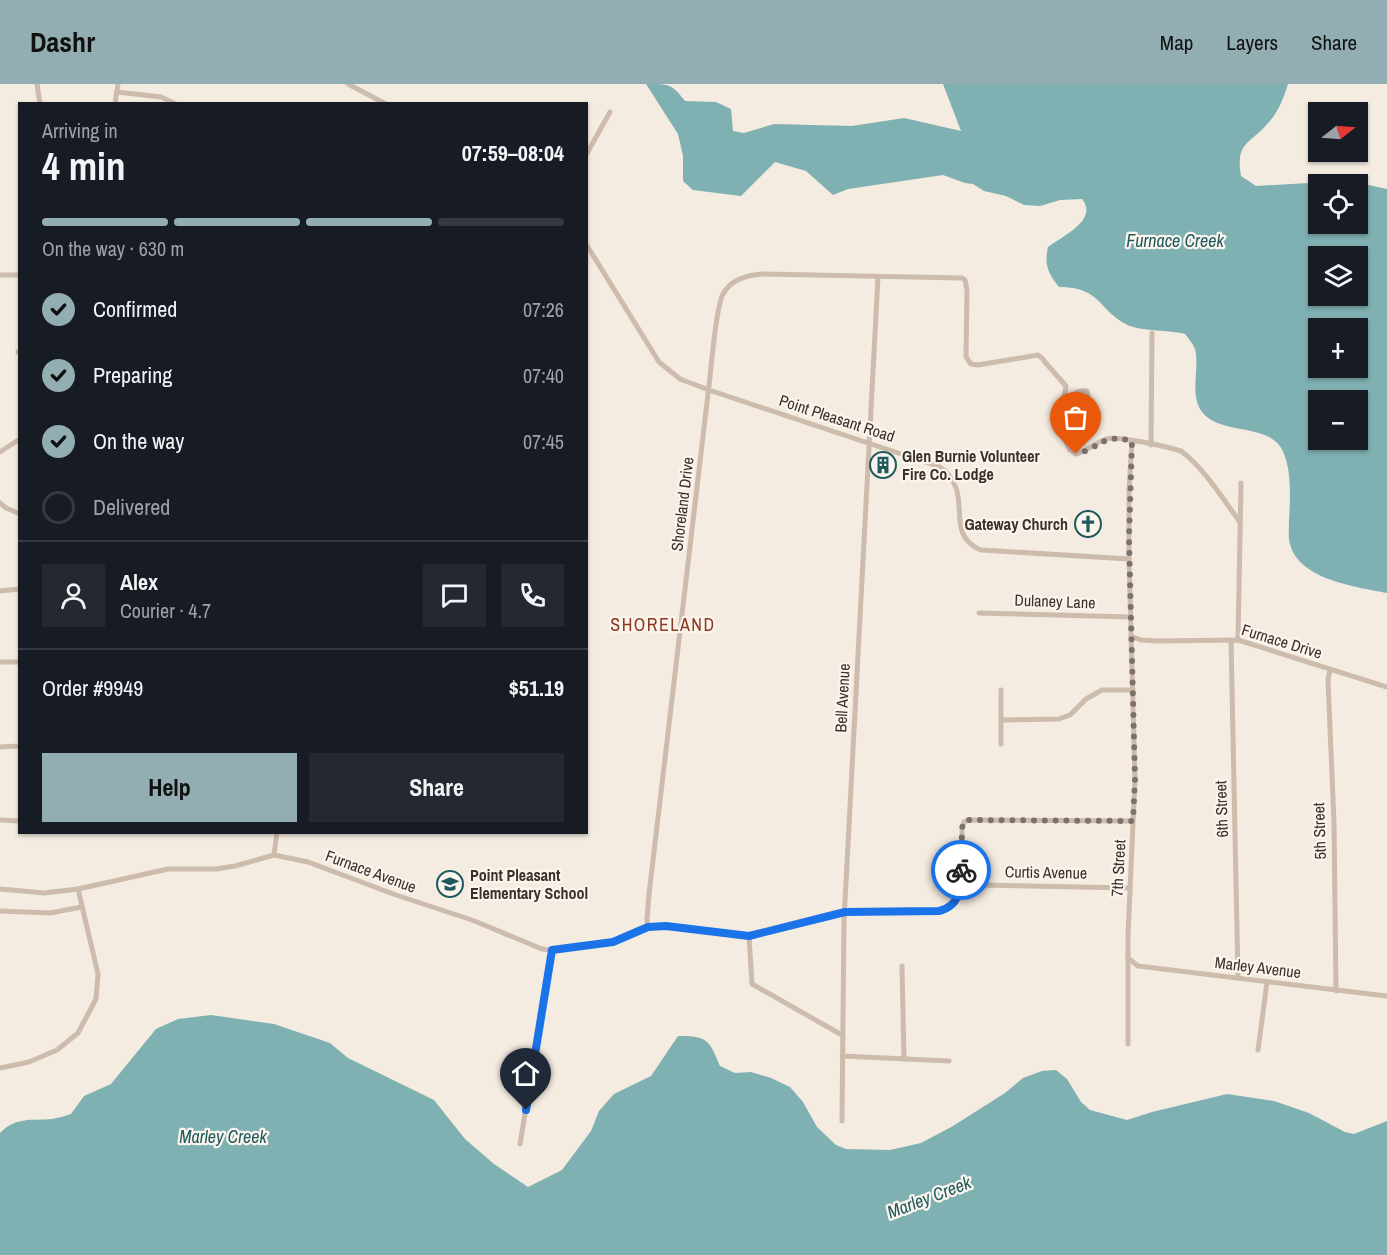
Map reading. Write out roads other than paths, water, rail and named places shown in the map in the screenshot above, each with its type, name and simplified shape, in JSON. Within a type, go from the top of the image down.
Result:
[{"type":"street","points":[[37,84],[40,102]]},
{"type":"street","points":[[115,102],[118,84]]},
{"type":"street","points":[[348,84],[382,102]]},
{"type":"street","points":[[117,92],[161,97],[172,102]]},
{"type":"street","points":[[588,151],[610,112]]},
{"type":"street","name":"Point Pleasant Road","points":[[588,247],[659,362],[680,378],[709,390],[940,466],[952,478],[959,494],[961,528],[973,547],[996,552],[1130,559]]},
{"type":"street","points":[[0,275],[18,274]]},
{"type":"street","name":"Shoreland Drive","points":[[648,927],[649,894],[722,296],[734,281],[751,275],[763,274],[962,278],[965,280],[967,290],[966,357],[971,364],[978,365],[1038,355],[1066,386],[1062,409]]},
{"type":"street","name":"Bell Avenue","points":[[842,1121],[845,912],[878,277]]},
{"type":"street","points":[[1151,445],[1152,333]]},
{"type":"street","points":[[1070,450],[1086,408],[1089,396],[1087,391],[1077,391],[1062,409],[1065,437],[1070,450],[1076,454],[1085,452],[1107,439],[1119,438],[1175,449],[1189,458],[1240,522]]},
{"type":"street","points":[[0,452],[18,440]]},
{"type":"street","name":"7th Street","points":[[1128,1044],[1128,958],[1135,779],[1129,490],[1132,441]]},
{"type":"street","points":[[1238,640],[1241,483]]},
{"type":"street","points":[[0,503],[18,513]]},
{"type":"street","points":[[0,591],[18,589]]},
{"type":"street","name":"Dulaney Lane","points":[[979,613],[1131,617]]},
{"type":"street","name":"Furnace Drive","points":[[1131,636],[1141,640],[1158,641],[1238,640],[1387,687]]},
{"type":"street","name":"6th Street","points":[[1231,640],[1238,978]]},
{"type":"street","points":[[0,662],[18,662]]},
{"type":"street","name":"5th Street","points":[[1330,670],[1328,680],[1334,823],[1336,991]]},
{"type":"street","points":[[1001,690],[1001,744]]},
{"type":"street","points":[[1002,720],[1059,719],[1070,716],[1086,699],[1102,690],[1133,690]]},
{"type":"street","points":[[0,747],[18,746]]},
{"type":"street","points":[[0,820],[18,821]]},
{"type":"street","points":[[962,887],[962,828],[964,822],[968,820],[1133,821]]},
{"type":"street","points":[[274,855],[277,834]]},
{"type":"street","name":"Furnace Avenue","points":[[0,889],[44,893],[78,889],[168,869],[216,869],[274,855],[308,862],[472,920],[542,949],[552,950],[613,942],[648,927],[666,926],[749,936],[845,912],[939,911],[951,906],[962,887]]},
{"type":"street","name":"Curtis Avenue","points":[[962,887],[980,885],[1130,888]]},
{"type":"street","points":[[0,1068],[29,1062],[57,1050],[78,1033],[96,999],[98,974],[78,889]]},
{"type":"street","points":[[0,911],[50,913],[82,907]]},
{"type":"street","points":[[749,936],[752,984],[842,1035]]},
{"type":"street","points":[[520,1144],[552,950]]},
{"type":"street","name":"Marley Avenue","points":[[1128,958],[1138,966],[1387,996]]},
{"type":"street","points":[[902,966],[904,1059]]},
{"type":"street","points":[[1258,1050],[1267,982]]},
{"type":"street","points":[[842,1056],[949,1061]]},
{"type":"water","name":"Furnace Creek","points":[[646,84],[670,86],[685,101],[716,102],[731,109],[733,131],[744,133],[774,124],[852,126],[904,118],[961,131],[943,84],[1288,84],[1273,118],[1242,149],[1241,176],[1256,186],[1308,183],[1308,234],[1368,234],[1368,185],[1387,189],[1387,593],[1331,580],[1305,566],[1296,556],[1289,539],[1289,479],[1284,454],[1278,444],[1269,437],[1211,420],[1202,412],[1195,390],[1195,349],[1185,334],[1130,326],[1084,291],[1059,287],[1048,268],[1046,259],[1048,247],[1082,221],[1086,214],[1086,207],[1082,199],[1060,200],[1040,206],[1024,205],[1006,196],[984,191],[973,184],[943,175],[848,189],[833,195],[806,171],[775,162],[741,196],[693,190],[683,181],[683,156],[678,134]]},
{"type":"water","name":"Marley Creek","points":[[211,1015],[274,1024],[330,1043],[348,1058],[434,1100],[465,1139],[494,1164],[528,1187],[562,1170],[591,1131],[599,1111],[614,1094],[651,1076],[678,1036],[696,1037],[706,1041],[720,1066],[735,1073],[751,1072],[790,1087],[803,1102],[817,1127],[836,1145],[846,1149],[890,1150],[921,1143],[1005,1093],[1023,1078],[1042,1071],[1056,1070],[1067,1079],[1081,1102],[1090,1110],[1127,1120],[1227,1094],[1274,1101],[1309,1113],[1345,1132],[1354,1134],[1387,1121],[1387,1255],[0,1255],[0,1133],[18,1122],[52,1119],[71,1114],[84,1096],[111,1084],[156,1029],[178,1019]]},
{"type":"place","name":"Glen Burnie Volunteer Fire Co. Lodge","points":[[883,465]]},
{"type":"place","name":"Gateway Church","points":[[1088,524]]},
{"type":"place","name":"Point Pleasant Elementary School","points":[[450,884]]},
{"type":"district","name":"SHORELAND","points":[[663,624]]}]
